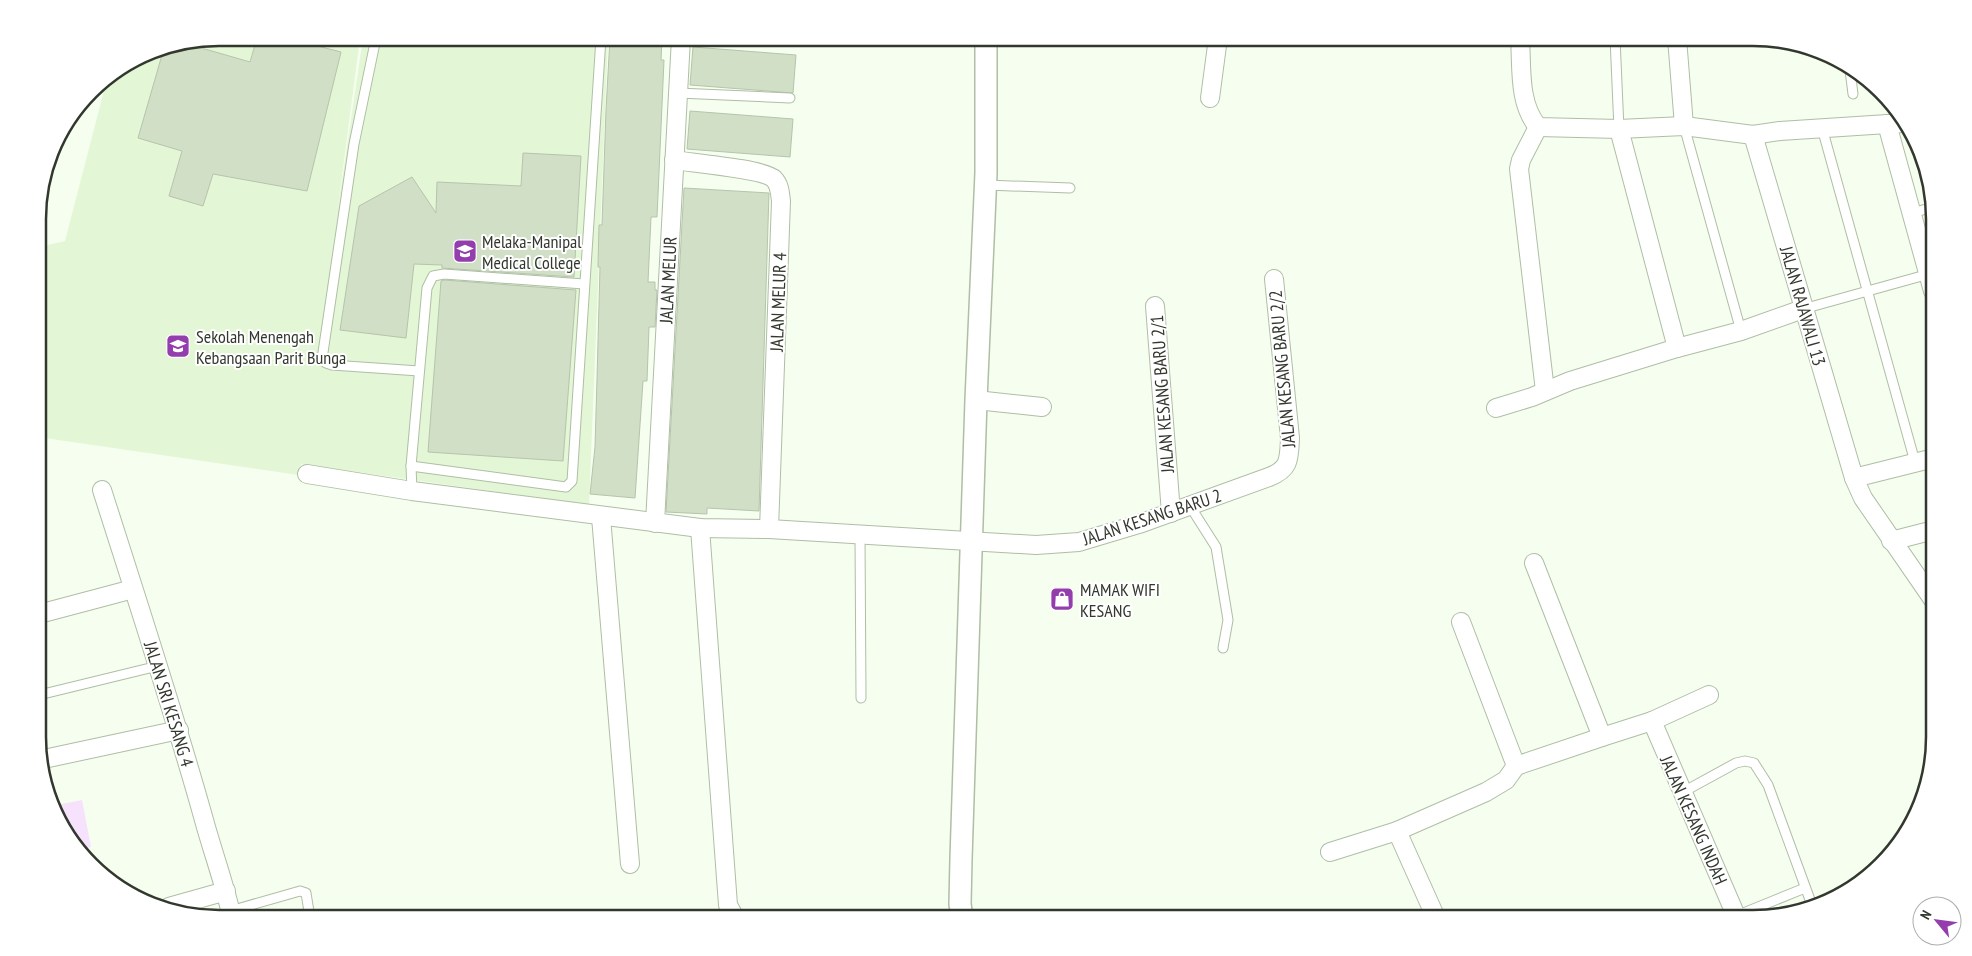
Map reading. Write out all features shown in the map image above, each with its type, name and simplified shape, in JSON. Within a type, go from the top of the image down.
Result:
[{"type":"street","points":[[961,910],[960,868],[985,185],[986,46]]},
{"type":"street","points":[[1210,98],[1217,46]]},
{"type":"street","points":[[1521,46],[1524,102],[1530,118],[1538,127],[1619,129],[1684,126],[1753,135],[1780,131],[1895,123],[1912,213],[1926,264]]},
{"type":"street","points":[[1678,46],[1684,126]]},
{"type":"street","name":"JALAN MELUR","points":[[655,523],[681,47]]},
{"type":"street","points":[[1538,127],[1521,160],[1519,169],[1545,391]]},
{"type":"street","points":[[1619,129],[1677,348]]},
{"type":"street","name":"JALAN RAJAWALI 13","points":[[1753,135],[1854,478],[1863,498],[1926,590]]},
{"type":"street","name":"JALAN MELUR 4","points":[[674,160],[760,172],[773,178],[778,185],[781,201],[781,221],[769,530]]},
{"type":"street","name":"JALAN KESANG BARU 2/2","points":[[1269,477],[1279,474],[1289,462],[1290,438],[1274,279]]},
{"type":"street","name":"JALAN KESANG BARU 2/1","points":[[1155,306],[1171,513]]},
{"type":"street","points":[[1496,408],[1570,382],[1677,348],[1741,331],[1803,310]]},
{"type":"street","points":[[976,400],[1042,407]]},
{"type":"street","points":[[1854,478],[1926,460]]},
{"type":"street","points":[[307,474],[412,491],[601,517],[700,528],[769,530],[972,542]]},
{"type":"street","name":"JALAN KESANG BARU 2","points":[[972,542],[1036,545],[1079,542],[1171,513],[1269,477]]},
{"type":"street","name":"JALAN SRI KESANG 4","points":[[102,490],[179,730],[230,910]]},
{"type":"street","points":[[601,517],[630,864]]},
{"type":"street","points":[[700,528],[728,905],[730,910]]},
{"type":"street","points":[[1891,541],[1926,532]]},
{"type":"street","points":[[1534,563],[1602,737]]},
{"type":"street","points":[[46,612],[133,589]]},
{"type":"street","points":[[1461,622],[1516,766]]},
{"type":"street","points":[[1330,852],[1397,831],[1486,792],[1506,780],[1516,766],[1652,721],[1709,695]]},
{"type":"street","name":"JALAN KESANG INDAH","points":[[1652,721],[1733,909]]},
{"type":"street","points":[[48,758],[179,730]]},
{"type":"street","points":[[1397,831],[1432,909]]},
{"type":"street","points":[[178,904],[226,891]]},
{"type":"lane","points":[[1615,46],[1619,129]]},
{"type":"lane","points":[[374,47],[354,144],[322,359],[332,365],[419,371]]},
{"type":"lane","points":[[411,466],[566,487],[572,481],[600,47]]},
{"type":"lane","points":[[1851,77],[1853,94]]},
{"type":"lane","points":[[678,93],[790,98]]},
{"type":"lane","points":[[1684,126],[1741,331]]},
{"type":"lane","points":[[1822,128],[1915,462]]},
{"type":"lane","points":[[985,185],[1070,188]]},
{"type":"lane","points":[[1912,213],[1925,209]]},
{"type":"lane","points":[[412,491],[411,466],[427,288],[433,276],[444,274],[584,284]]},
{"type":"lane","points":[[1803,310],[1868,291],[1926,283]]},
{"type":"lane","points":[[1190,506],[1216,546],[1228,620],[1223,648]]},
{"type":"lane","points":[[860,536],[861,698]]},
{"type":"lane","points":[[46,693],[158,666]]},
{"type":"lane","points":[[1682,792],[1736,763],[1745,761],[1754,763],[1768,785],[1810,901]]},
{"type":"lane","points":[[1756,909],[1805,888]]},
{"type":"lane","points":[[245,910],[300,891],[306,893],[309,910]]},
{"type":"shaded area","points":[[208,47],[359,47],[337,214],[362,47],[608,47],[589,505],[301,464],[299,475],[47,438],[47,245],[65,241],[104,91],[123,75],[163,55]]},
{"type":"shaded area","points":[[82,800],[91,847],[87,848],[82,842],[60,804]]},
{"type":"building","points":[[254,47],[321,47],[341,52],[307,191],[213,174],[203,206],[169,196],[182,151],[138,138],[162,55],[201,48],[250,62]]},
{"type":"building","points":[[610,47],[662,47],[661,60],[664,60],[657,217],[651,217],[648,282],[655,282],[655,290],[657,290],[655,327],[649,327],[647,381],[643,381],[635,498],[590,494],[595,447],[600,267],[598,267],[599,225],[602,225]]},
{"type":"building","points":[[693,47],[796,55],[793,93],[690,85]]},
{"type":"building","points":[[690,111],[793,119],[790,157],[687,149]]},
{"type":"building","points":[[523,153],[581,156],[574,277],[442,268],[442,265],[414,264],[406,338],[340,330],[359,206],[412,177],[436,213],[437,182],[521,186]]},
{"type":"building","points":[[684,188],[769,193],[759,511],[707,508],[707,514],[666,512]]},
{"type":"building","points":[[441,281],[576,290],[563,461],[428,452]]},
{"type":"place","name":"Melaka-Manipal Medical College","points":[[465,251]]},
{"type":"place","name":"Sekolah Menengah Kebangsaan Parit Bunga","points":[[178,346]]},
{"type":"place","name":"MAMAK WIFI KESANG","points":[[1062,599]]}]
